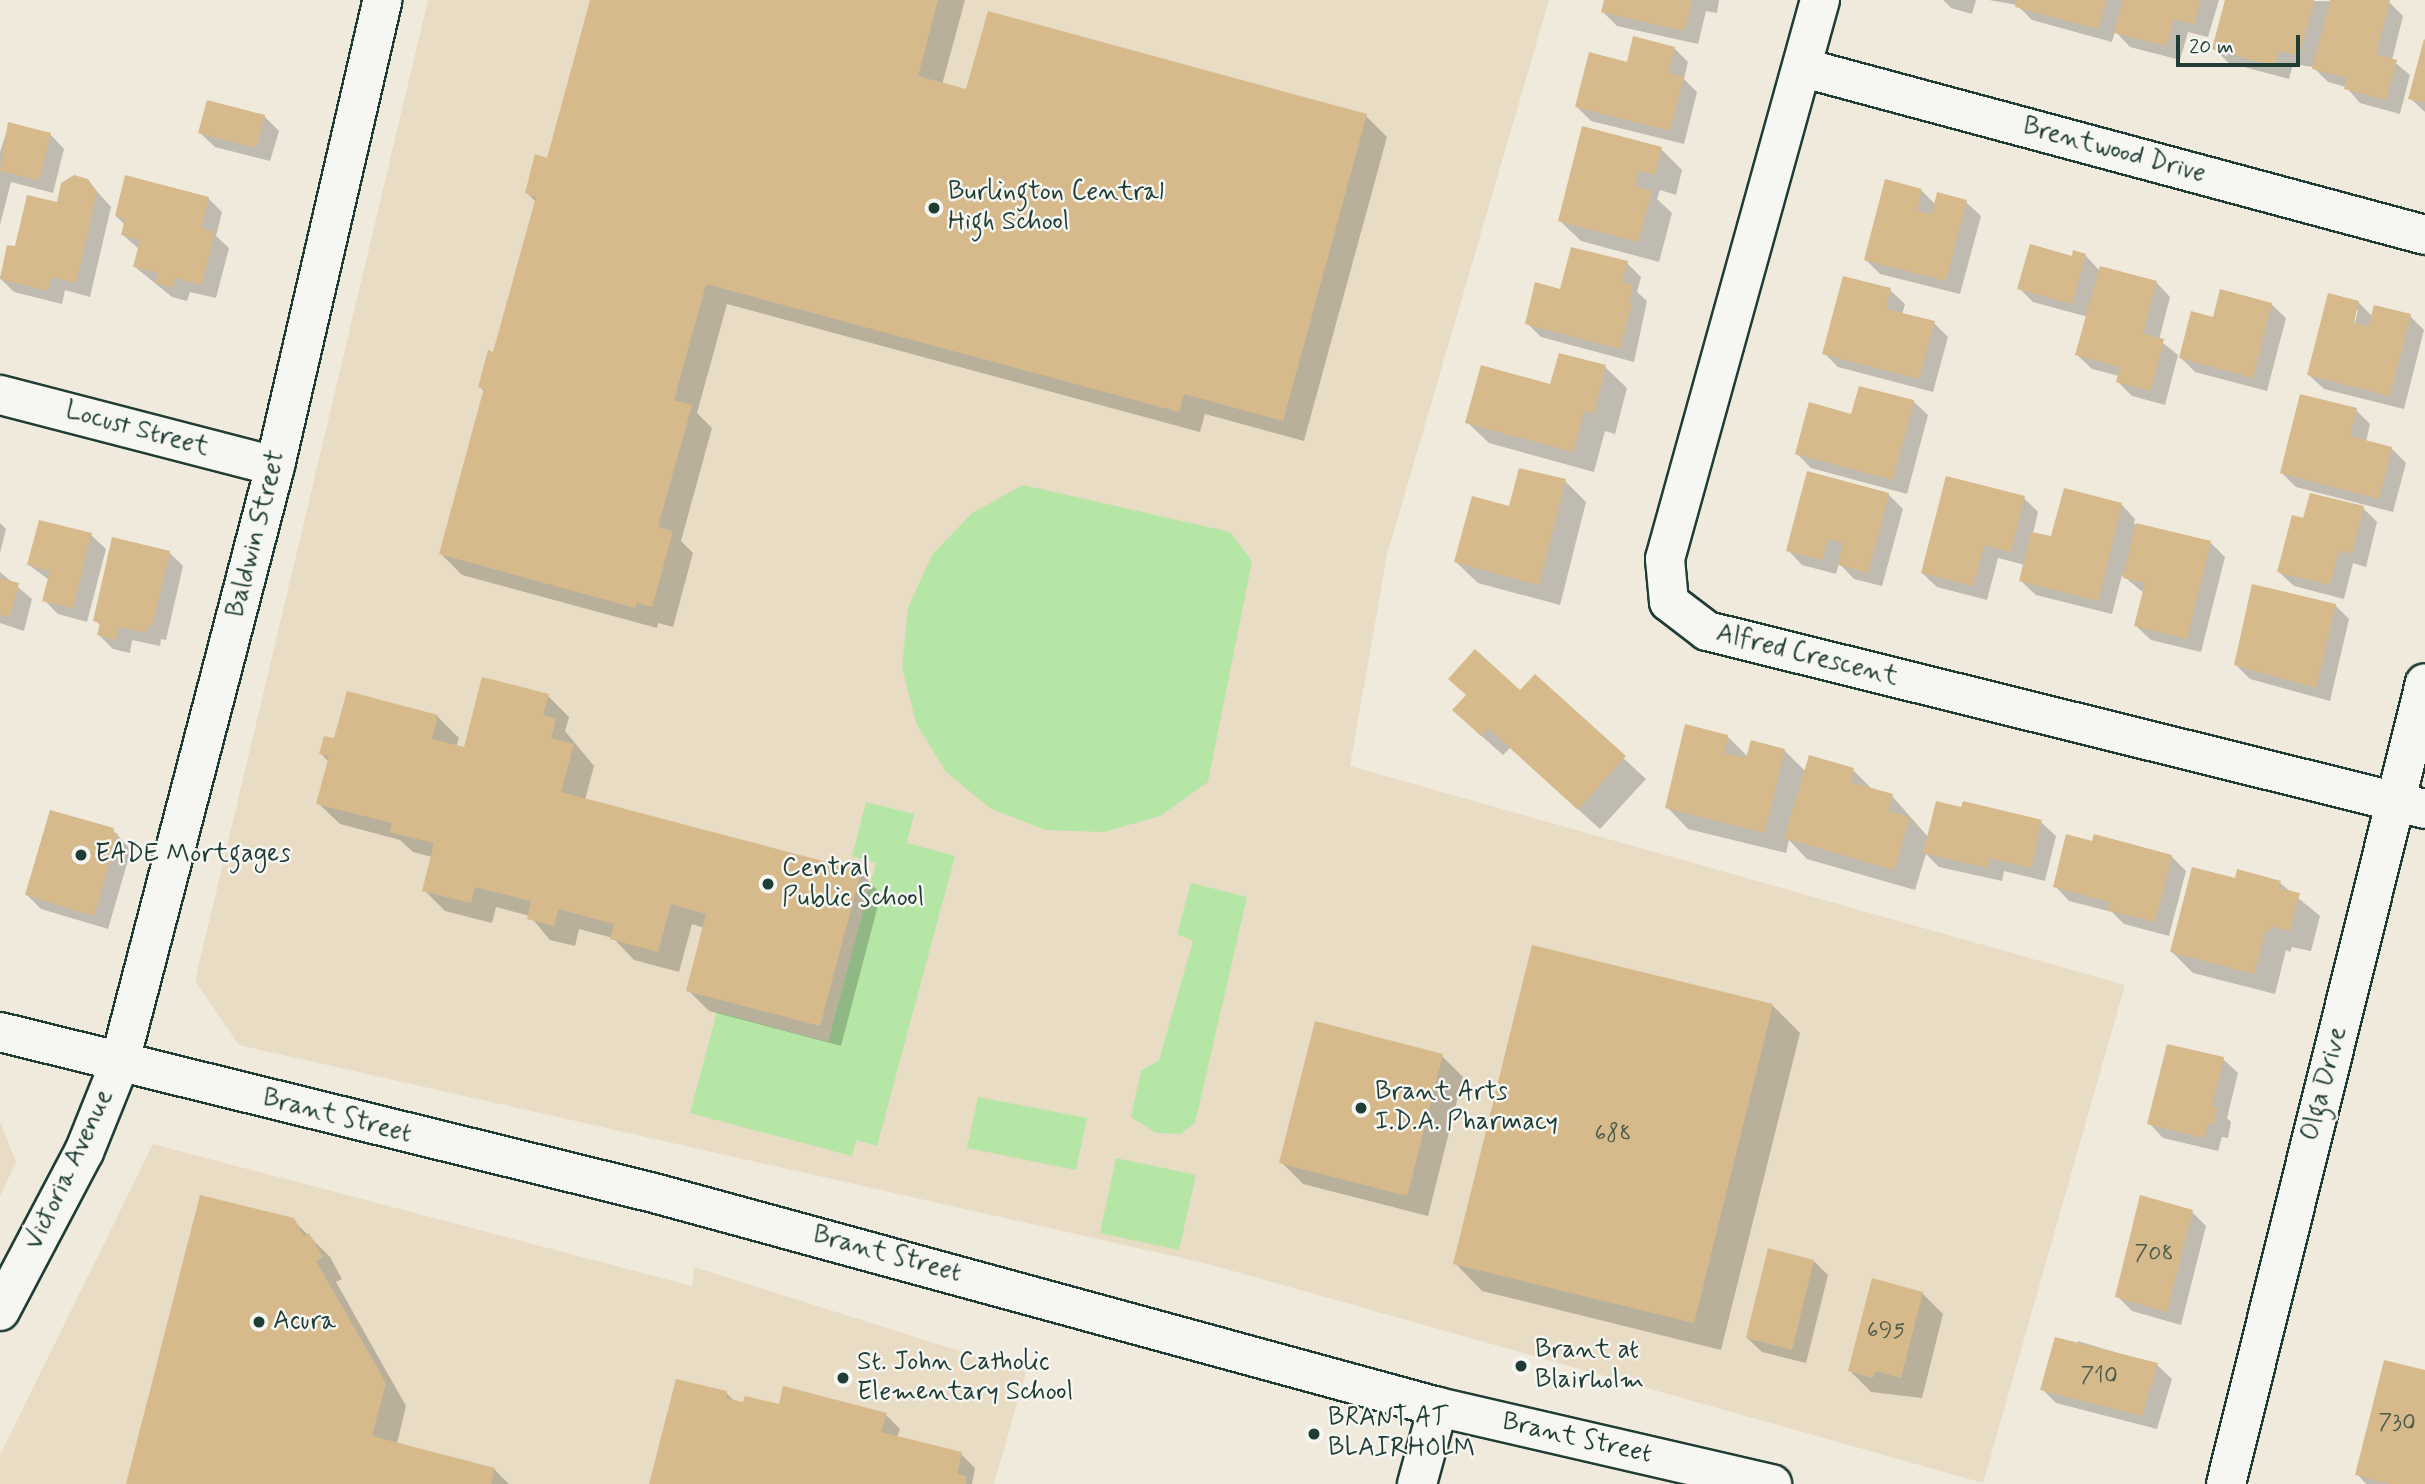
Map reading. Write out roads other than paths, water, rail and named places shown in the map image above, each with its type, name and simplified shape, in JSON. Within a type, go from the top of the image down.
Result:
[{"type":"street","name":"Baldwin Street","points":[[119,1065],[275,466],[383,0]]},
{"type":"street","name":"Alfred Crescent","points":[[1820,0],[1804,68],[1665,559],[1669,602],[1707,631],[2410,805]]},
{"type":"street","name":"Brentwood Drive","points":[[1804,68],[2425,235]]},
{"type":"street","name":"Locust Street","points":[[0,394],[275,466]]},
{"type":"street","name":"Olga Drive","points":[[2225,1484],[2410,805],[2425,684]]},
{"type":"street","name":"Brant Street","points":[[0,1032],[119,1065],[654,1193],[1438,1407],[1772,1484]]},
{"type":"street","name":"Victoria Avenue","points":[[0,1311],[84,1152],[119,1065]]},
{"type":"street","points":[[1417,1484],[1438,1407]]},
{"type":"place","name":"Burlington Central High School","points":[[934,208]]},
{"type":"place","name":"EADE Mortgages","points":[[81,855]]},
{"type":"place","name":"Central Public School","points":[[768,884]]},
{"type":"place","name":"Brant Arts I.D.A. Pharmacy","points":[[1361,1108]]},
{"type":"place","name":"Acura","points":[[259,1322]]},
{"type":"place","name":"Brant at Blairholm","points":[[1521,1366]]},
{"type":"place","name":"St. John Catholic Elementary School","points":[[843,1378]]},
{"type":"place","name":"BRANT AT BLAIRHOLM","points":[[1314,1434]]}]
